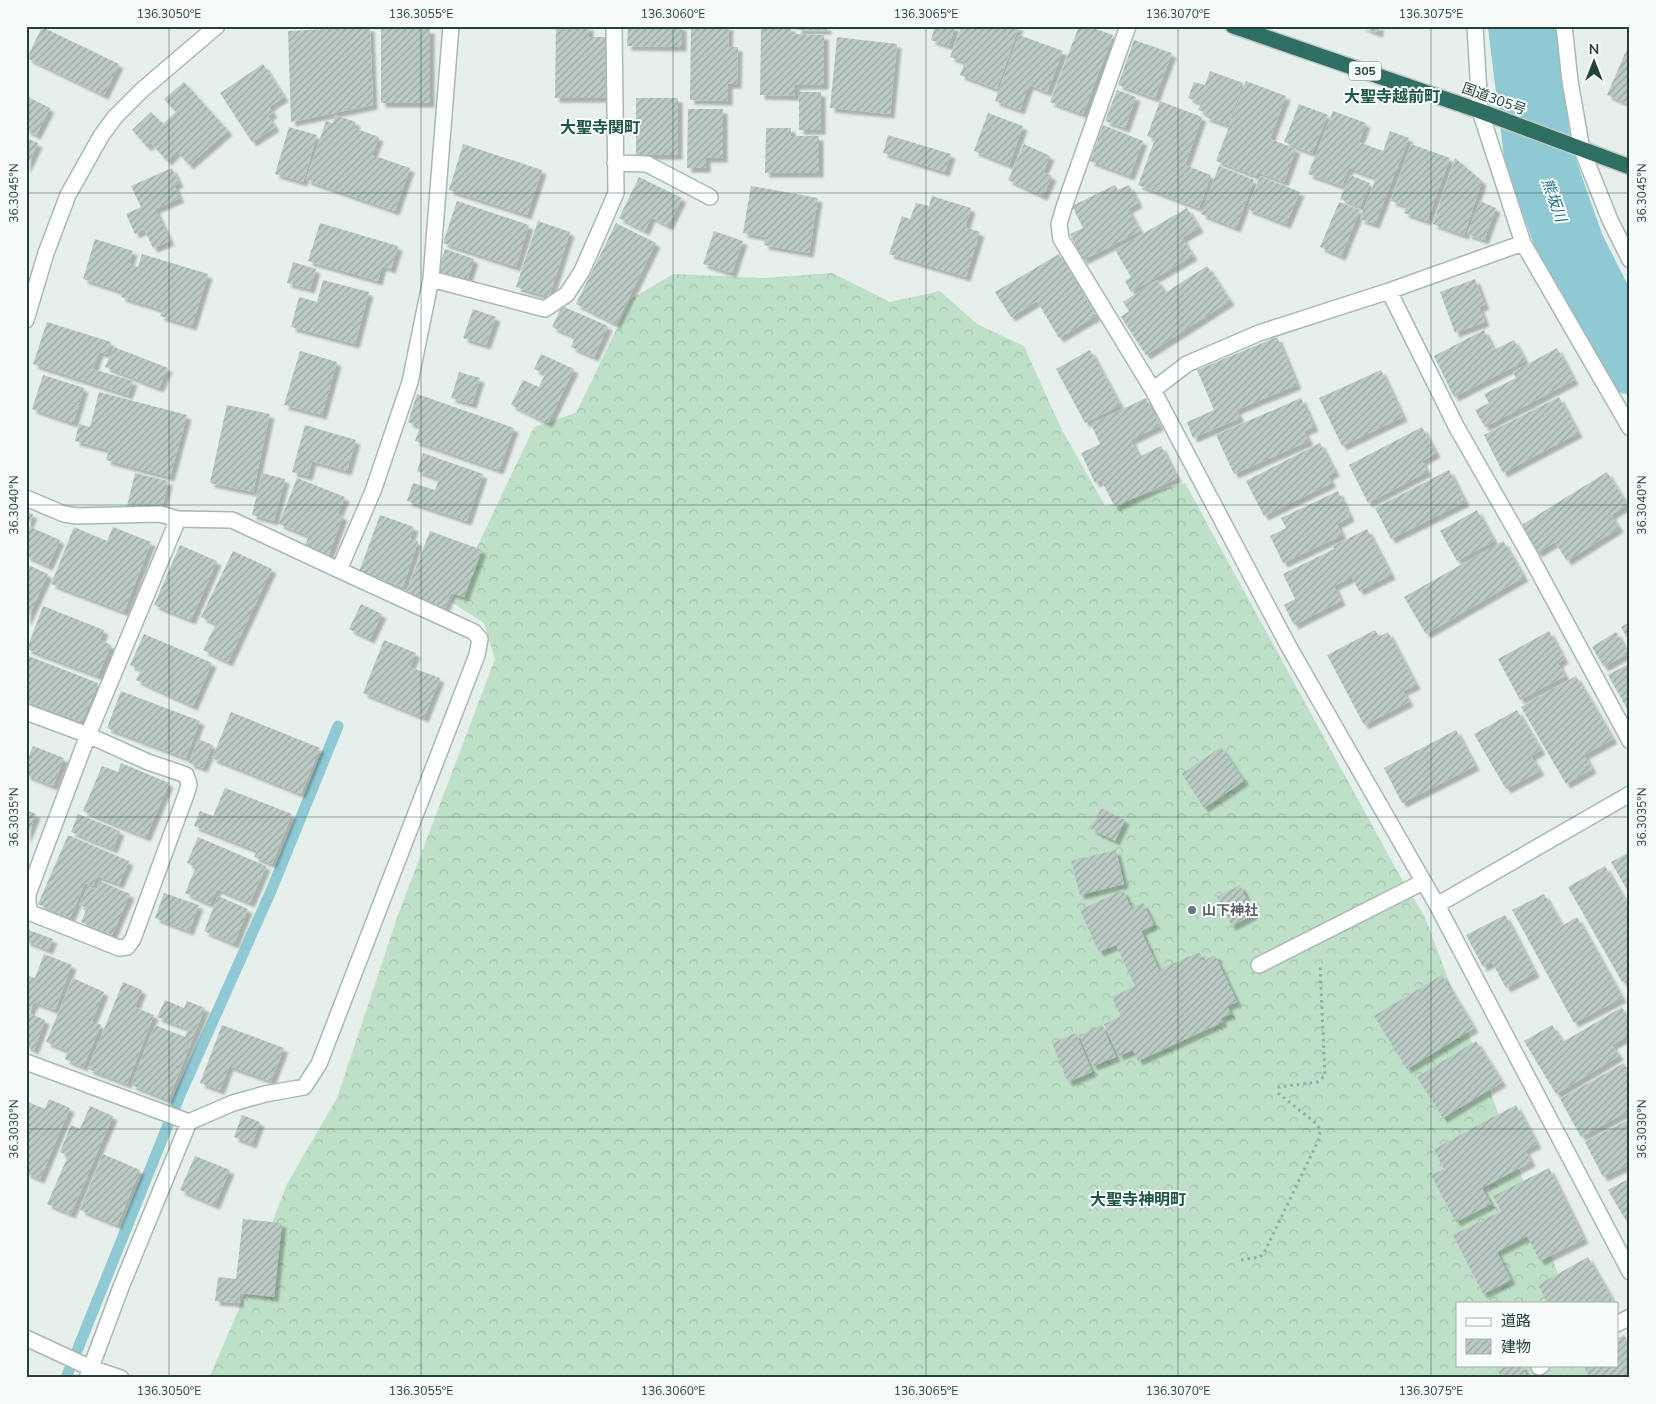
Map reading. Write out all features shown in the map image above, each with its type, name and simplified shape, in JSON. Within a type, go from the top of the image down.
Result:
[{"type":"highway","name":"国道305号","points":[[1233,26],[1497,117],[1630,167]]},
{"type":"street","points":[[26,320],[46,252],[68,194],[101,136],[114,117],[142,90],[217,26]]},
{"type":"street","points":[[339,570],[373,491],[410,382],[431,279],[451,26]]},
{"type":"street","points":[[431,279],[545,309],[567,294],[582,271],[616,193],[614,26]]},
{"type":"street","points":[[1128,26],[1058,224],[1061,239],[1153,390],[1289,647],[1437,905],[1630,1272]]},
{"type":"street","points":[[1475,26],[1480,111],[1523,243],[1630,428]]},
{"type":"street","points":[[1564,26],[1570,81],[1582,150],[1610,220],[1630,260]]},
{"type":"street","points":[[615,163],[647,164],[710,197]]},
{"type":"street","points":[[1153,390],[1187,364],[1250,337],[1389,291],[1523,243]]},
{"type":"street","points":[[1389,291],[1456,426],[1530,554],[1630,741]]},
{"type":"street","points":[[26,498],[64,514],[77,516],[160,514],[178,519],[232,520],[474,632],[480,638],[478,655],[319,1064],[304,1087],[265,1094],[233,1103],[189,1122],[26,1062]]},
{"type":"street","points":[[26,712],[88,735],[148,762],[186,774],[189,784],[133,939],[127,947],[119,948],[31,913],[28,904],[28,894],[88,735],[178,519]]},
{"type":"street","points":[[1437,905],[1630,794]]},
{"type":"street","points":[[1259,965],[1424,882]]},
{"type":"street","points":[[89,1373],[121,1287],[189,1122]]},
{"type":"street","points":[[1618,1323],[1630,1317]]},
{"type":"street","points":[[26,1338],[89,1373],[121,1378]]},
{"type":"path","points":[[1241,1260],[1260,1257],[1264,1254],[1320,1139],[1320,1131],[1317,1124],[1279,1094],[1279,1087],[1317,1082],[1325,1076],[1319,935]]},
{"type":"green space","points":[[832,273],[890,302],[940,291],[977,324],[1024,346],[1061,428],[1105,506],[1185,483],[1396,869],[1425,917],[1569,1302],[1456,1302],[1456,1366],[1592,1366],[1597,1378],[209,1378],[238,1311],[287,1184],[337,1098],[398,915],[495,659],[484,623],[451,602],[534,427],[576,413],[631,299],[673,274],[763,278]]},
{"type":"building","points":[[556,26],[589,26],[589,37],[606,37],[605,98],[555,98]]},
{"type":"building","points":[[628,26],[682,26],[682,47],[627,46]]},
{"type":"building","points":[[691,26],[729,26],[728,47],[738,47],[737,84],[728,84],[728,101],[690,100]]},
{"type":"building","points":[[797,26],[827,26],[827,30],[797,30]]},
{"type":"building","points":[[935,26],[955,26],[949,46],[931,40]]},
{"type":"building","points":[[962,26],[1019,26],[997,89],[960,75],[965,62],[950,57]]},
{"type":"building","points":[[1079,26],[1087,26],[1113,35],[1083,114],[1050,102]]},
{"type":"building","points":[[1360,26],[1380,26],[1378,33]]},
{"type":"building","points":[[42,27],[119,64],[104,95],[27,58]]},
{"type":"building","points":[[370,27],[373,105],[291,122],[288,31]]},
{"type":"building","points":[[761,27],[791,27],[791,34],[824,35],[824,85],[795,85],[795,96],[760,95]]},
{"type":"building","points":[[381,29],[430,29],[430,103],[381,103]]},
{"type":"building","points":[[1019,35],[1063,51],[1047,92],[1029,85],[1020,110],[995,101]]},
{"type":"building","points":[[837,37],[897,44],[890,114],[830,108]]},
{"type":"building","points":[[1134,40],[1172,53],[1155,98],[1118,85]]},
{"type":"building","points":[[1630,42],[1630,105],[1607,95]]},
{"type":"building","points":[[263,64],[284,97],[269,107],[273,113],[268,116],[275,127],[252,142],[220,93]]},
{"type":"building","points":[[1210,71],[1243,83],[1228,125],[1205,117],[1207,113],[1198,110],[1201,103],[1188,98],[1194,82],[1205,85]]},
{"type":"building","points":[[1246,81],[1286,96],[1270,139],[1296,149],[1284,182],[1257,172],[1256,176],[1216,161]]},
{"type":"building","points":[[184,82],[228,131],[189,165],[177,151],[167,161],[151,143],[147,147],[132,130],[151,112],[163,124],[176,112],[164,99]]},
{"type":"building","points":[[1117,90],[1136,97],[1125,128],[1105,121]]},
{"type":"building","points":[[799,92],[821,92],[821,130],[799,130]]},
{"type":"building","points":[[26,96],[50,108],[36,135],[26,130]]},
{"type":"building","points":[[636,98],[678,98],[678,155],[636,155]]},
{"type":"building","points":[[1160,101],[1202,117],[1185,165],[1211,175],[1199,208],[1138,185],[1155,139],[1147,136]]},
{"type":"building","points":[[1299,104],[1328,115],[1312,153],[1284,142]]},
{"type":"building","points":[[688,109],[723,109],[723,158],[706,158],[706,168],[687,168]]},
{"type":"building","points":[[1333,111],[1366,123],[1359,142],[1383,151],[1390,131],[1409,138],[1375,224],[1360,219],[1376,178],[1349,168],[1342,186],[1308,174]]},
{"type":"building","points":[[988,113],[1023,126],[1009,165],[974,151]]},
{"type":"building","points":[[335,115],[356,122],[354,128],[379,137],[372,155],[410,168],[395,211],[306,180],[326,121],[333,123]]},
{"type":"building","points":[[1103,125],[1143,141],[1130,176],[1090,161]]},
{"type":"building","points":[[289,127],[317,135],[303,182],[275,174]]},
{"type":"building","points":[[766,128],[791,128],[791,136],[819,136],[819,173],[765,173]]},
{"type":"building","points":[[888,135],[951,154],[945,172],[883,153]]},
{"type":"building","points":[[26,138],[38,143],[26,169]]},
{"type":"building","points":[[463,144],[542,170],[527,215],[449,190]]},
{"type":"building","points":[[1024,144],[1050,156],[1043,172],[1052,176],[1043,196],[1008,180]]},
{"type":"building","points":[[1411,144],[1450,158],[1427,221],[1404,213],[1407,206],[1391,201]]},
{"type":"building","points":[[1455,158],[1482,181],[1464,235],[1433,224]]},
{"type":"building","points":[[1219,166],[1254,180],[1236,228],[1201,214]]},
{"type":"building","points":[[172,168],[179,183],[174,185],[180,198],[155,209],[170,241],[153,248],[144,229],[135,234],[126,214],[141,207],[131,186]]},
{"type":"building","points":[[1350,175],[1370,183],[1360,207],[1340,199]]},
{"type":"building","points":[[1260,176],[1300,192],[1286,224],[1247,209]]},
{"type":"building","points":[[639,177],[682,198],[668,226],[651,217],[645,231],[619,218]]},
{"type":"building","points":[[1115,185],[1118,190],[1129,185],[1138,203],[1128,209],[1140,231],[1083,260],[1070,234],[1083,228],[1072,206]]},
{"type":"building","points":[[751,186],[818,198],[809,253],[764,245],[766,237],[743,233]]},
{"type":"building","points":[[932,196],[971,208],[965,227],[980,232],[966,277],[889,254],[902,216],[910,219],[916,203],[929,206]]},
{"type":"building","points":[[457,201],[529,225],[516,267],[443,243]]},
{"type":"building","points":[[1480,201],[1496,208],[1484,240],[1467,234]]},
{"type":"building","points":[[1339,202],[1360,210],[1341,256],[1320,247]]},
{"type":"building","points":[[1187,208],[1199,228],[1182,238],[1193,256],[1131,292],[1125,281],[1131,277],[1115,250]]},
{"type":"building","points":[[538,221],[570,232],[549,297],[516,287]]},
{"type":"building","points":[[320,223],[398,246],[391,269],[382,266],[378,281],[308,261]]},
{"type":"building","points":[[616,223],[656,243],[616,324],[576,304]]},
{"type":"building","points":[[714,231],[743,241],[732,273],[703,264]]},
{"type":"building","points":[[95,239],[133,251],[129,264],[138,267],[142,254],[208,274],[192,326],[160,316],[163,310],[121,297],[123,292],[83,279]]},
{"type":"building","points":[[445,249],[474,259],[466,284],[437,274]]},
{"type":"building","points":[[1059,254],[1096,316],[1059,338],[1037,301],[1011,317],[995,292]]},
{"type":"building","points":[[293,262],[316,269],[310,289],[287,283]]},
{"type":"building","points":[[1207,266],[1230,301],[1146,355],[1121,317],[1129,311],[1123,302],[1157,280],[1165,293]]},
{"type":"building","points":[[1475,279],[1485,305],[1479,307],[1485,322],[1455,333],[1440,292]]},
{"type":"building","points":[[323,280],[369,292],[355,344],[291,327],[299,297],[317,302]]},
{"type":"building","points":[[562,306],[608,326],[594,357],[571,347],[575,337],[552,327]]},
{"type":"building","points":[[473,309],[496,317],[486,345],[463,338]]},
{"type":"building","points":[[47,322],[111,342],[107,354],[99,352],[93,369],[133,381],[128,395],[33,364]]},
{"type":"building","points":[[1484,330],[1494,350],[1514,340],[1525,361],[1454,397],[1434,356]]},
{"type":"building","points":[[1277,337],[1297,385],[1236,410],[1240,418],[1193,438],[1187,422],[1214,410],[1197,370]]},
{"type":"building","points":[[114,347],[168,368],[159,388],[105,367]]},
{"type":"building","points":[[1557,348],[1574,380],[1485,427],[1475,410],[1489,403],[1484,394],[1516,378],[1513,372]]},
{"type":"building","points":[[1090,350],[1120,405],[1085,423],[1056,369]]},
{"type":"building","points":[[300,351],[337,362],[322,415],[284,405]]},
{"type":"building","points":[[541,354],[574,369],[548,423],[511,405],[523,380],[539,387],[545,374],[534,369]]},
{"type":"building","points":[[1381,370],[1403,417],[1342,446],[1319,398]]},
{"type":"building","points":[[459,372],[480,378],[472,404],[451,398]]},
{"type":"building","points":[[43,375],[84,388],[73,423],[32,409]]},
{"type":"building","points":[[99,392],[187,415],[170,477],[106,460],[109,450],[75,441],[79,424],[90,427]]},
{"type":"building","points":[[417,394],[514,428],[499,470],[415,441],[420,427],[408,422]]},
{"type":"building","points":[[1559,397],[1578,433],[1503,473],[1484,435]]},
{"type":"building","points":[[1146,398],[1159,426],[1131,440],[1139,457],[1161,446],[1177,478],[1115,507],[1101,480],[1095,483],[1081,453],[1100,444],[1091,424]]},
{"type":"building","points":[[1301,398],[1314,427],[1304,431],[1309,441],[1234,474],[1216,435]]},
{"type":"building","points":[[227,405],[270,414],[253,492],[210,483]]},
{"type":"building","points":[[305,425],[356,440],[347,471],[312,461],[308,476],[292,472]]},
{"type":"building","points":[[1422,427],[1436,453],[1422,461],[1427,472],[1368,503],[1349,465]]},
{"type":"building","points":[[1320,443],[1335,472],[1328,476],[1332,483],[1264,516],[1246,481]]},
{"type":"building","points":[[423,453],[483,474],[467,521],[407,501],[413,483],[435,490],[439,479],[417,471]]},
{"type":"building","points":[[1449,470],[1465,502],[1391,539],[1375,508]]},
{"type":"building","points":[[1607,472],[1627,505],[1611,515],[1619,528],[1567,561],[1555,542],[1537,553],[1520,526]]},
{"type":"building","points":[[135,473],[168,481],[163,504],[127,506]]},
{"type":"building","points":[[262,473],[285,479],[274,521],[252,515]]},
{"type":"building","points":[[297,478],[345,497],[338,514],[343,516],[328,557],[304,548],[309,536],[279,524]]},
{"type":"building","points":[[1338,491],[1350,517],[1337,524],[1342,535],[1283,563],[1270,536],[1286,528],[1281,518]]},
{"type":"building","points":[[1477,510],[1494,541],[1457,561],[1440,531]]},
{"type":"building","points":[[26,512],[33,514],[28,526],[60,540],[48,566],[26,556]]},
{"type":"building","points":[[380,515],[414,527],[410,539],[418,541],[403,587],[359,572]]},
{"type":"building","points":[[74,527],[107,541],[113,527],[151,542],[124,612],[51,584]]},
{"type":"building","points":[[1367,529],[1391,575],[1359,591],[1352,577],[1334,586],[1341,601],[1294,625],[1284,605],[1295,599],[1283,574],[1334,549],[1333,546]]},
{"type":"building","points":[[430,531],[482,550],[464,597],[451,593],[445,608],[406,593]]},
{"type":"building","points":[[1503,541],[1524,577],[1426,634],[1404,597]]},
{"type":"building","points":[[180,545],[217,561],[191,620],[154,605]]},
{"type":"building","points":[[233,551],[272,569],[228,662],[203,650],[216,624],[201,617]]},
{"type":"building","points":[[26,564],[48,574],[26,622]]},
{"type":"building","points":[[361,604],[382,614],[370,639],[349,629]]},
{"type":"building","points":[[43,606],[104,630],[100,640],[111,645],[98,676],[27,649]]},
{"type":"building","points":[[1630,622],[1630,643],[1621,627]]},
{"type":"building","points":[[1375,630],[1379,637],[1388,632],[1416,685],[1403,691],[1409,702],[1364,725],[1327,655]]},
{"type":"building","points":[[1549,631],[1564,659],[1558,663],[1565,676],[1520,700],[1498,659]]},
{"type":"building","points":[[1616,632],[1628,653],[1604,667],[1592,647]]},
{"type":"building","points":[[144,634],[212,663],[193,706],[136,680],[141,670],[130,665]]},
{"type":"building","points":[[384,640],[416,653],[410,667],[440,678],[424,718],[363,693]]},
{"type":"building","points":[[26,655],[98,683],[82,722],[26,701]]},
{"type":"building","points":[[1630,663],[1630,714],[1608,675]]},
{"type":"building","points":[[1576,676],[1613,739],[1584,755],[1592,769],[1566,784],[1521,707]]},
{"type":"building","points":[[121,691],[200,721],[186,758],[107,728]]},
{"type":"building","points":[[1517,710],[1541,750],[1531,756],[1540,771],[1506,789],[1474,734]]},
{"type":"building","points":[[231,712],[320,748],[301,794],[212,758]]},
{"type":"building","points":[[1456,730],[1475,766],[1402,803],[1384,768]]},
{"type":"building","points":[[198,739],[213,745],[203,768],[189,763]]},
{"type":"building","points":[[33,746],[64,758],[53,786],[26,775],[26,763]]},
{"type":"building","points":[[1221,747],[1244,781],[1204,808],[1182,774]]},
{"type":"building","points":[[121,763],[169,783],[146,837],[83,811],[102,766],[118,772]]},
{"type":"building","points":[[225,788],[292,814],[272,864],[254,857],[257,851],[194,826],[200,811],[213,816]]},
{"type":"building","points":[[1101,808],[1125,820],[1115,841],[1091,829]]},
{"type":"building","points":[[26,810],[36,814],[26,839]]},
{"type":"building","points":[[78,814],[120,831],[113,849],[71,832]]},
{"type":"building","points":[[68,835],[129,861],[119,884],[97,876],[93,886],[85,883],[70,918],[38,904]]},
{"type":"building","points":[[198,837],[266,866],[250,903],[217,889],[210,904],[185,893],[196,867],[187,863]]},
{"type":"building","points":[[1116,850],[1124,884],[1080,895],[1071,861]]},
{"type":"building","points":[[1630,852],[1630,895],[1611,862]]},
{"type":"building","points":[[1605,866],[1630,909],[1630,977],[1622,982],[1568,887]]},
{"type":"building","points":[[100,881],[130,894],[112,935],[81,922],[87,908],[79,905],[88,886],[96,890]]},
{"type":"building","points":[[1240,885],[1254,914],[1232,926],[1217,897]]},
{"type":"building","points":[[1123,890],[1131,908],[1143,903],[1154,925],[1141,931],[1159,970],[1199,952],[1203,961],[1215,955],[1237,1002],[1227,1006],[1231,1014],[1221,1018],[1223,1022],[1138,1061],[1133,1050],[1119,1056],[1104,1024],[1121,1016],[1112,997],[1135,986],[1116,945],[1099,952],[1080,910]]},
{"type":"building","points":[[164,893],[199,905],[189,931],[155,918]]},
{"type":"building","points":[[1544,894],[1562,926],[1577,917],[1622,998],[1574,1023],[1512,910]]},
{"type":"building","points":[[218,896],[248,909],[234,944],[204,931]]},
{"type":"building","points":[[1505,915],[1535,973],[1506,988],[1492,962],[1483,967],[1466,935]]},
{"type":"building","points":[[26,929],[53,939],[48,950],[26,941]]},
{"type":"building","points":[[44,954],[72,965],[55,1010],[34,1002],[29,1013],[45,1020],[34,1050],[26,1046],[26,975],[35,978]]},
{"type":"building","points":[[1442,975],[1474,1028],[1407,1069],[1374,1016]]},
{"type":"building","points":[[73,978],[104,992],[92,1021],[101,1025],[83,1067],[65,1059],[68,1051],[46,1042]]},
{"type":"building","points":[[123,982],[142,990],[135,1007],[154,1015],[127,1084],[88,1069]]},
{"type":"building","points":[[165,1000],[184,1008],[187,1001],[205,1008],[168,1100],[131,1085],[155,1025],[185,1037],[188,1029],[157,1017]]},
{"type":"building","points":[[1622,1007],[1630,1020],[1630,1035],[1612,1045],[1619,1056],[1556,1094],[1524,1041],[1552,1025],[1563,1042]]},
{"type":"building","points":[[222,1025],[284,1048],[271,1081],[229,1066],[220,1090],[200,1083]]},
{"type":"building","points":[[1102,1025],[1116,1057],[1093,1066],[1079,1035]]},
{"type":"building","points":[[1076,1033],[1092,1072],[1068,1082],[1052,1043]]},
{"type":"building","points":[[1476,1041],[1502,1082],[1443,1118],[1417,1077]]},
{"type":"building","points":[[1624,1063],[1630,1074],[1630,1110],[1581,1137],[1560,1099]]},
{"type":"building","points":[[49,1099],[70,1108],[40,1179],[26,1173],[26,1101],[45,1109]]},
{"type":"building","points":[[1516,1105],[1537,1144],[1525,1150],[1531,1162],[1482,1188],[1491,1204],[1456,1222],[1431,1175],[1444,1169],[1434,1149]]},
{"type":"building","points":[[90,1106],[113,1116],[71,1214],[47,1204],[68,1156],[60,1152],[71,1125],[80,1129]]},
{"type":"building","points":[[242,1115],[260,1122],[252,1144],[234,1137]]},
{"type":"building","points":[[1630,1119],[1630,1164],[1603,1177],[1585,1142]]},
{"type":"building","points":[[103,1154],[140,1170],[117,1225],[80,1210]]},
{"type":"building","points":[[195,1156],[230,1170],[215,1205],[180,1190]]},
{"type":"building","points":[[1549,1168],[1584,1239],[1540,1261],[1527,1236],[1497,1252],[1511,1280],[1483,1294],[1453,1235],[1501,1211],[1493,1196]]},
{"type":"building","points":[[1630,1178],[1630,1222],[1628,1224],[1608,1190]]},
{"type":"building","points":[[243,1219],[282,1223],[274,1297],[240,1293],[239,1303],[215,1301],[218,1277],[236,1279]]},
{"type":"building","points":[[1588,1257],[1613,1302],[1547,1302],[1538,1285]]},
{"type":"building","points":[[1624,1335],[1630,1344],[1630,1378],[1587,1378],[1589,1376],[1584,1366],[1618,1366],[1618,1338]]},
{"type":"building","points":[[1507,1366],[1522,1366],[1526,1374],[1520,1378],[1502,1378],[1498,1371]]},
{"type":"waterway","name":"熊坂川","points":[[1522,26],[1538,154],[1571,248],[1618,341],[1630,360]]},
{"type":"waterway","points":[[66,1378],[180,1095],[271,891],[338,726]]},
{"type":"place","name":"山下神社","points":[[1192,910]]},
{"type":"district","name":"大聖寺越前町","points":[[1392,97]]},
{"type":"district","name":"大聖寺関町","points":[[600,128]]},
{"type":"district","name":"大聖寺神明町","points":[[1138,1200]]}]
